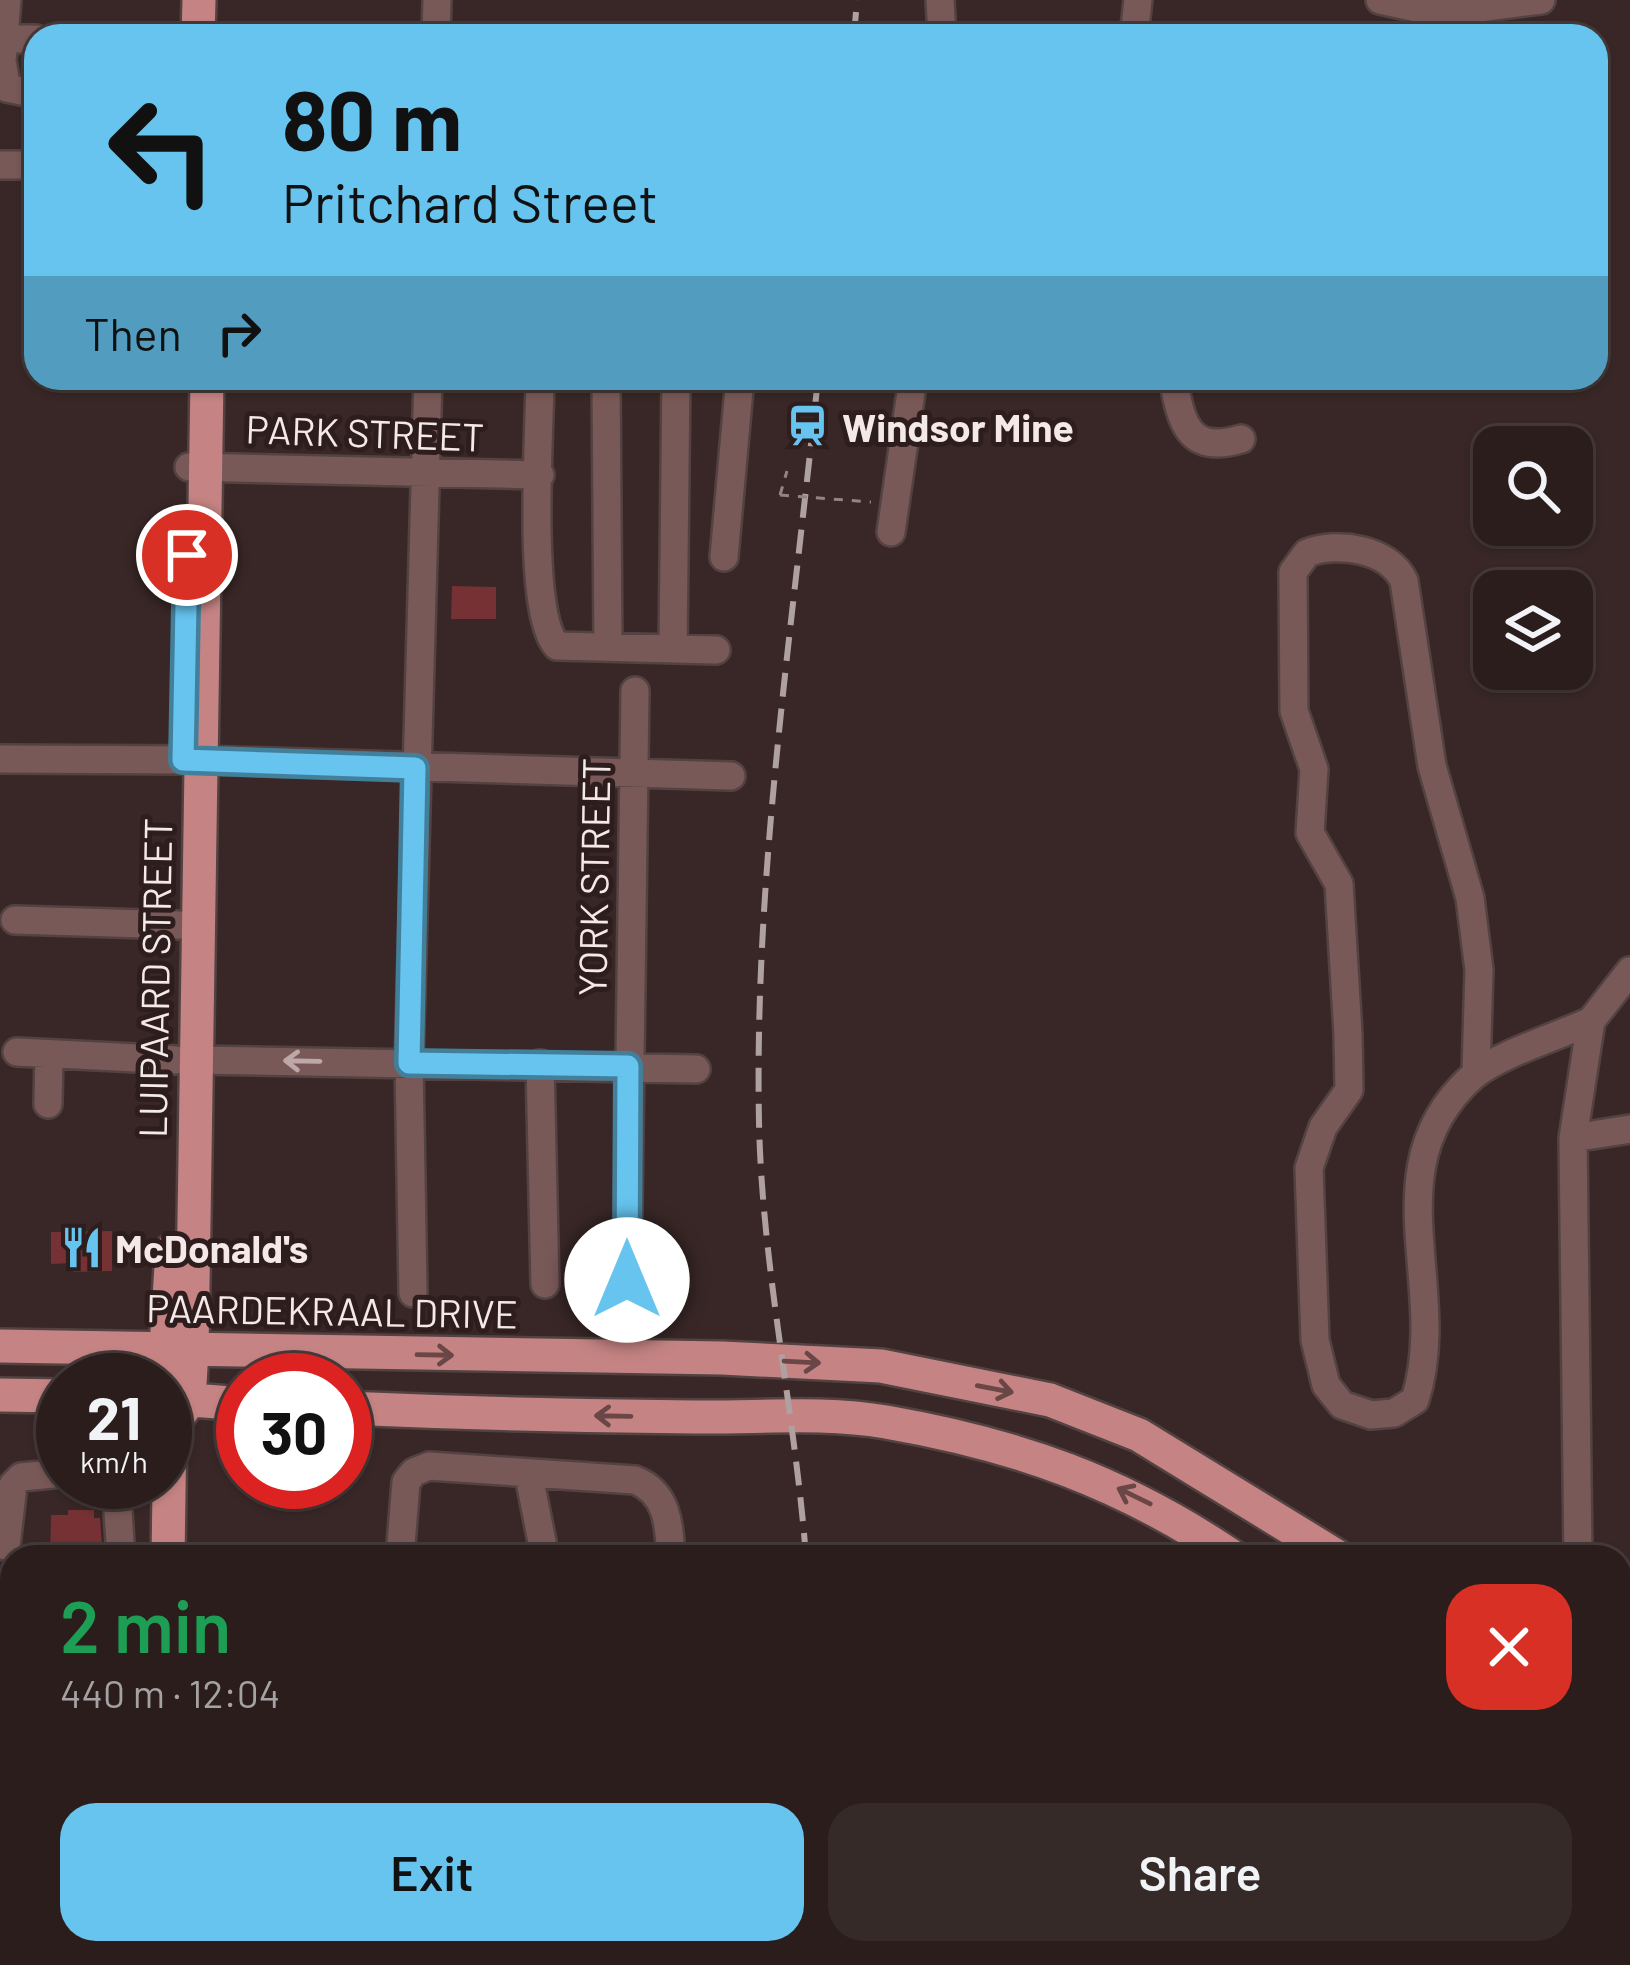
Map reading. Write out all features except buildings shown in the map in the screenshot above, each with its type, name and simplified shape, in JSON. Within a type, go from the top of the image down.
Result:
[{"type":"main road","name":"LUIPAARD STREET","points":[[175,1353],[183,1219],[197,467],[192,390]]},
{"type":"main road","name":"LUIPAARD STREET","points":[[197,467],[206,390]]},
{"type":"main road","name":"LUIPAARD STREET","points":[[186,1060],[179,925],[191,760]]},
{"type":"main road","name":"PAARDEKRAAL DRIVE","points":[[0,1346],[36,1355]]},
{"type":"main road","name":"PAARDEKRAAL DRIVE","points":[[192,1386],[722,1358],[881,1366],[1050,1400],[1138,1435],[1318,1545]]},
{"type":"main road","points":[[0,1395],[36,1396]]},
{"type":"main road","points":[[372,1409],[524,1415],[809,1415],[884,1421],[1029,1456],[1099,1479],[1166,1512],[1215,1545]]},
{"type":"main road","name":"LUIPAARD STREET","points":[[168,1545],[169,1509]]},
{"type":"street","points":[[3,89],[7,0]]},
{"type":"street","points":[[1380,0],[1440,13],[1541,0]]},
{"type":"street","points":[[4,39],[24,39]]},
{"type":"street","points":[[413,1293],[409,1063],[427,390]]},
{"type":"street","points":[[540,390],[539,596],[546,631],[557,646],[716,650]]},
{"type":"street","points":[[606,390],[608,647]]},
{"type":"street","points":[[673,649],[676,390]]},
{"type":"street","points":[[724,557],[739,390]]},
{"type":"street","points":[[891,532],[912,390]]},
{"type":"street","points":[[1175,390],[1181,420],[1189,433],[1211,442],[1241,439]]},
{"type":"street","name":"PARK STREET","points":[[197,467],[540,475]]},
{"type":"street","points":[[1476,1072],[1479,970],[1469,898],[1432,766],[1404,581],[1396,568],[1366,552],[1319,549],[1300,558],[1293,572],[1294,711],[1314,769],[1310,833],[1339,884],[1349,1090],[1324,1127],[1309,1168],[1316,1340],[1326,1385],[1342,1406],[1371,1415],[1394,1413],[1415,1400],[1424,1373],[1418,1187],[1424,1143],[1434,1118],[1476,1072],[1591,1022]]},
{"type":"street","name":"YORK STREET","points":[[627,1280],[635,691]]},
{"type":"street","points":[[0,759],[730,776]]},
{"type":"street","points":[[15,920],[179,925]]},
{"type":"street","points":[[1579,1545],[1573,1138],[1591,1022],[1630,970]]},
{"type":"street","points":[[17,1052],[186,1060],[696,1069]]},
{"type":"street","points":[[48,1104],[49,1054]]},
{"type":"street","points":[[540,1064],[545,1283]]},
{"type":"street","points":[[1573,1138],[1630,1129]]},
{"type":"street","points":[[400,1545],[401,1501],[414,1472],[429,1466],[454,1466],[529,1476],[635,1480],[650,1486],[664,1508],[669,1545]]},
{"type":"street","points":[[6,1545],[13,1485],[21,1477],[36,1476]]},
{"type":"street","points":[[529,1476],[543,1545]]},
{"type":"street","points":[[118,1509],[120,1545]]},
{"type":"path","points":[[787,471],[780,495],[872,502]]},
{"type":"railway","points":[[855,24],[857,0]]},
{"type":"railway","points":[[805,1545],[761,1177],[759,1029],[777,750],[817,390]]},
{"type":"place","name":"Windsor Mine","points":[[808,426]]},
{"type":"place","name":"McDonald's","points":[[81,1247]]},
{"type":"route","points":[[187,555],[183,760],[415,768],[409,1063],[628,1066],[627,1280]]}]
